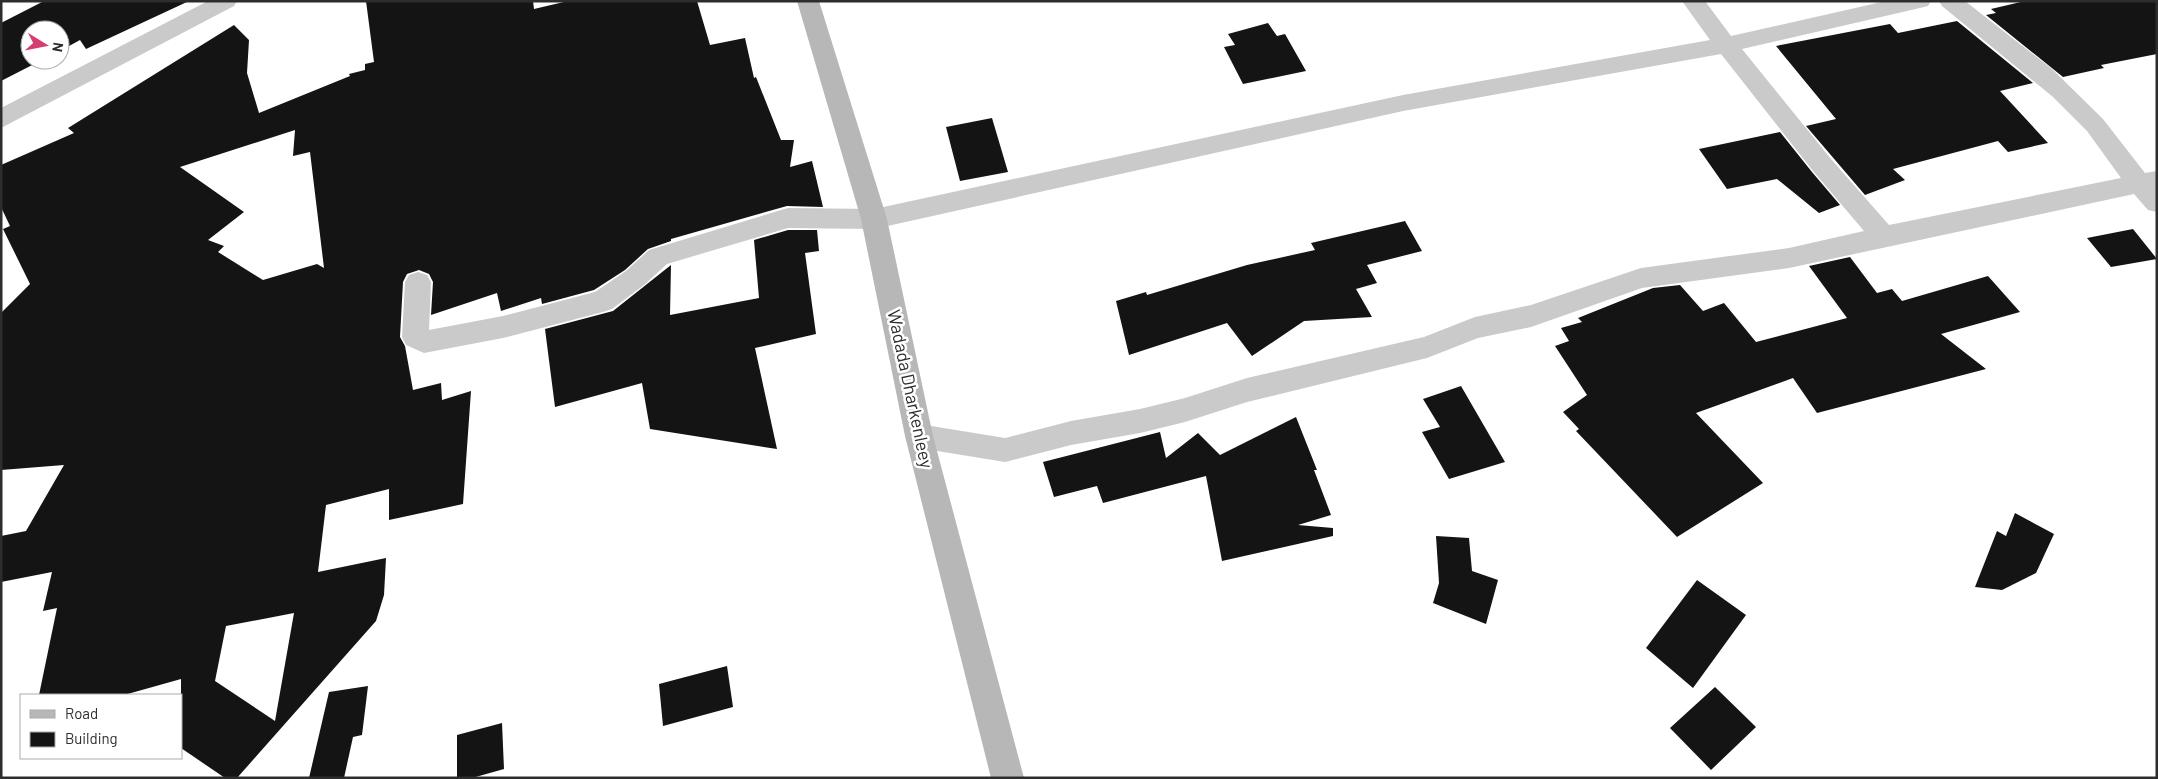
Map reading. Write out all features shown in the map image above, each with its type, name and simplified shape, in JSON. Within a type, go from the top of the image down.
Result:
[{"type":"main road","name":"Wadada Dharkenleey","points":[[808,1],[874,218],[919,436],[1008,778]]},
{"type":"street","points":[[1,119],[226,1]]},
{"type":"street","points":[[1693,1],[1822,164],[1884,236]]},
{"type":"street","points":[[418,282],[415,338],[424,342],[503,327],[604,301],[635,278],[658,257],[788,218],[874,218],[1403,103],[1726,45],[1920,1]]},
{"type":"street","points":[[1950,1],[2033,64],[2148,182],[2157,203]]},
{"type":"street","points":[[919,436],[1005,450],[1071,433],[1140,421],[1185,410],[1247,390],[1427,347],[1475,328],[1531,316],[1641,278],[1789,258],[1884,236],[2148,182]]},
{"type":"building","points":[[44,1],[189,1],[86,49],[80,40],[70,46],[70,20],[20,20],[20,70],[22,70],[1,81],[1,23]]},
{"type":"building","points":[[366,1],[533,1],[534,9],[568,1],[697,1],[710,45],[745,38],[754,78],[756,77],[781,140],[794,140],[790,167],[812,161],[823,207],[787,206],[671,239],[671,241],[648,249],[625,270],[594,290],[542,304],[541,298],[501,311],[497,293],[431,315],[433,282],[429,274],[419,270],[407,274],[403,282],[400,337],[405,346],[413,390],[441,383],[442,400],[471,391],[463,504],[389,520],[389,489],[326,505],[318,572],[386,558],[384,595],[376,621],[237,778],[225,778],[182,749],[181,679],[128,694],[39,694],[57,608],[43,611],[52,572],[1,582],[1,536],[26,531],[64,465],[1,470],[1,313],[30,284],[3,229],[10,226],[1,207],[1,165],[74,133],[68,128],[234,25],[249,40],[247,73],[259,113],[350,76],[349,74],[365,70],[365,64],[374,62]],"holes":[[[295,130],[293,156],[310,152],[324,268],[317,264],[263,280],[218,252],[224,246],[208,240],[244,212],[180,167]],[[294,613],[275,721],[215,681],[226,626]]]},
{"type":"building","points":[[2025,1],[2157,1],[2157,54],[2101,65],[2104,68],[2063,77],[1986,15],[1996,13],[1991,9]]},
{"type":"building","points":[[1957,21],[2033,83],[2000,91],[2048,143],[2008,152],[1998,141],[1893,169],[1905,180],[1865,195],[1806,126],[1836,119],[1776,46],[1890,24],[1898,33]]},
{"type":"building","points":[[1268,23],[1277,36],[1285,34],[1306,71],[1243,84],[1224,47],[1235,45],[1228,34]]},
{"type":"building","points":[[992,118],[1008,172],[960,181],[946,127]]},
{"type":"building","points":[[1780,132],[1840,205],[1819,213],[1777,179],[1727,189],[1699,149]]},
{"type":"building","points":[[1405,221],[1422,251],[1367,265],[1377,283],[1356,289],[1372,317],[1304,321],[1252,356],[1227,323],[1129,355],[1116,301],[1146,292],[1147,295],[1247,265],[1315,250],[1311,243]]},
{"type":"building","points":[[2133,229],[2157,259],[2111,267],[2087,238]]},
{"type":"building","points":[[788,230],[817,230],[819,251],[805,253],[816,334],[755,348],[777,449],[650,429],[642,383],[555,407],[545,329],[613,311],[671,265],[670,315],[759,298],[754,240]]},
{"type":"building","points":[[1850,257],[1877,293],[1892,289],[1902,301],[1988,276],[2020,312],[1941,334],[1986,369],[1817,413],[1793,378],[1696,413],[1763,483],[1677,537],[1576,431],[1579,429],[1563,412],[1587,395],[1555,346],[1569,341],[1561,328],[1582,322],[1578,318],[1653,288],[1680,285],[1703,311],[1724,303],[1756,342],[1847,318],[1809,266]]},
{"type":"building","points":[[1461,386],[1505,462],[1449,479],[1422,432],[1440,427],[1423,399]]},
{"type":"building","points":[[1296,417],[1317,470],[1314,470],[1331,515],[1298,525],[1333,528],[1333,536],[1222,561],[1206,476],[1103,503],[1097,486],[1054,497],[1043,462],[1160,432],[1166,458],[1198,433],[1220,455]]},
{"type":"building","points":[[2015,513],[2054,534],[2036,573],[2002,590],[1975,587],[1997,531],[2006,536]]},
{"type":"building","points":[[1436,536],[1469,538],[1472,571],[1498,580],[1486,624],[1433,603],[1439,583]]},
{"type":"building","points":[[1697,580],[1746,615],[1693,688],[1646,648]]},
{"type":"building","points":[[727,666],[733,707],[663,726],[659,684]]},
{"type":"building","points":[[368,686],[362,735],[353,737],[344,778],[309,778],[329,692]]},
{"type":"building","points":[[1715,687],[1756,727],[1711,770],[1670,728]]},
{"type":"building","points":[[502,723],[504,769],[472,778],[457,778],[457,735]]}]
